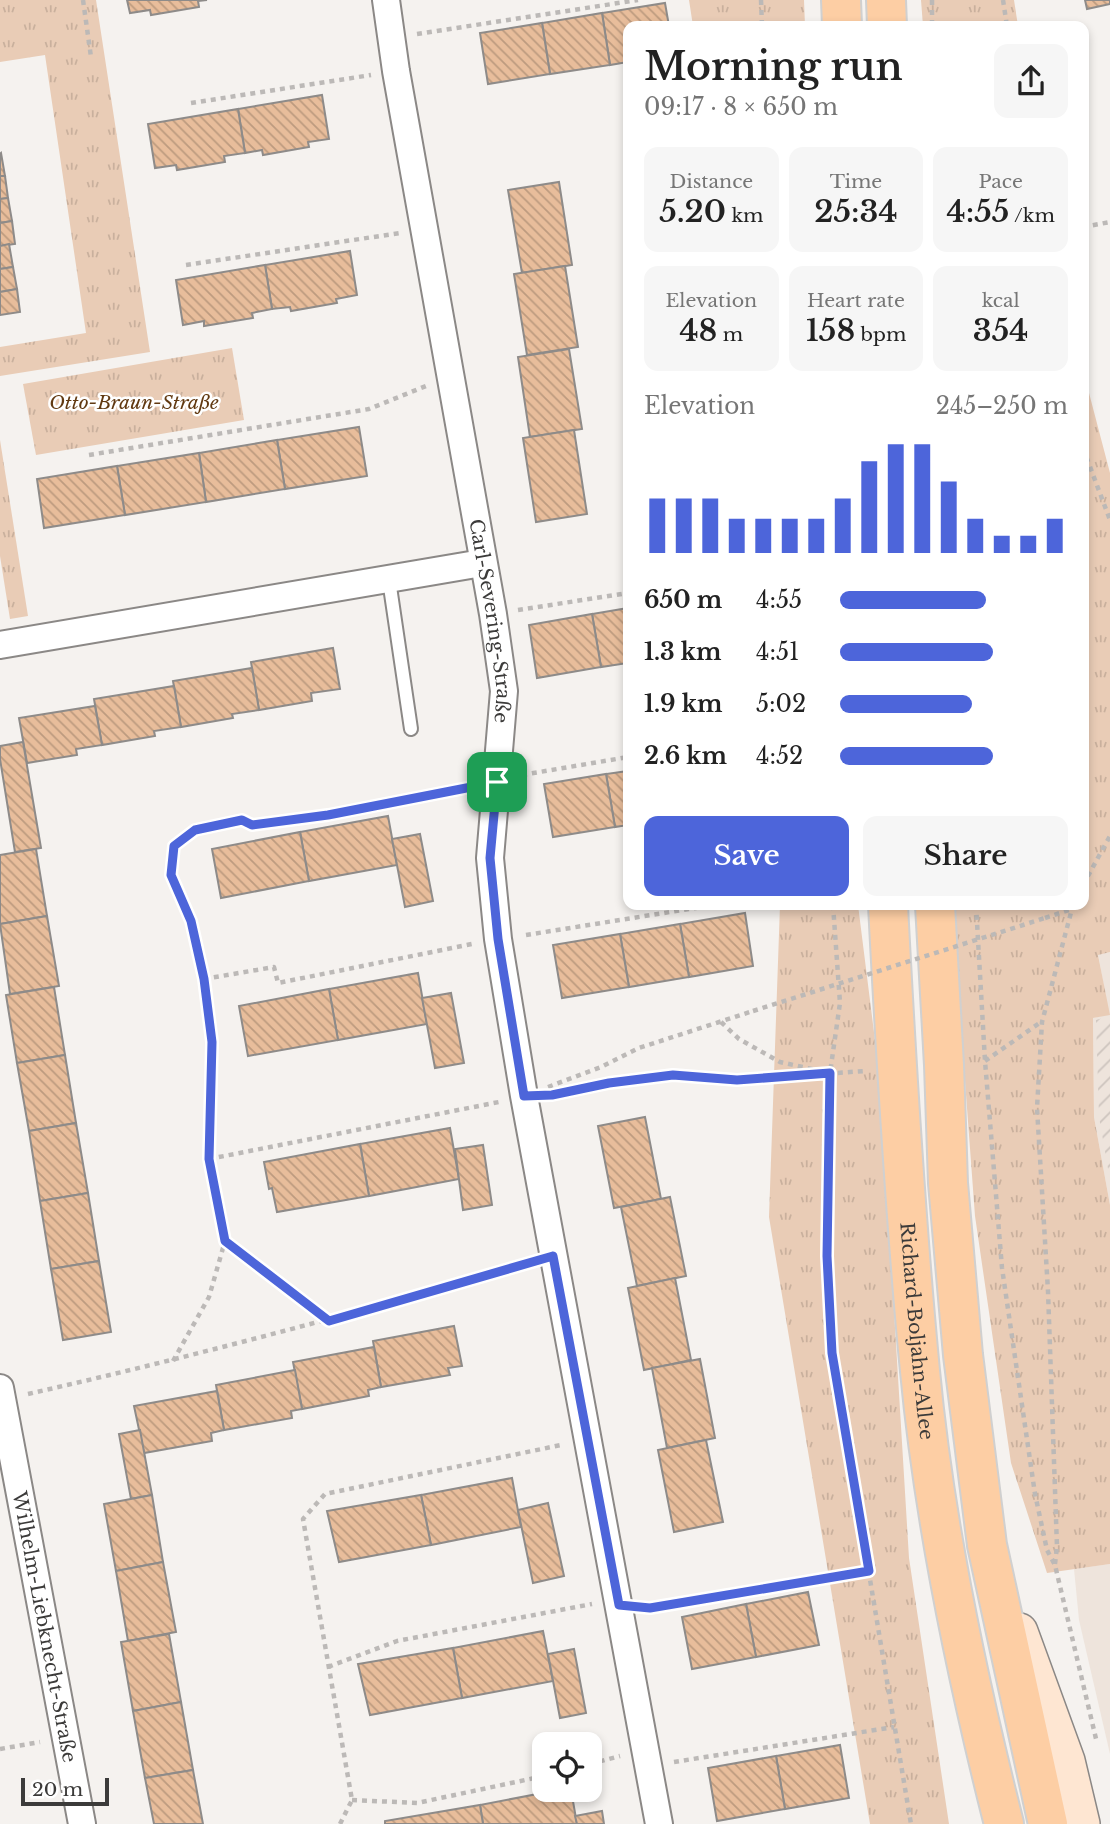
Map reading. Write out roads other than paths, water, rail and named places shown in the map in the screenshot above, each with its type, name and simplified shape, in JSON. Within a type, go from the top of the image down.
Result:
[{"type":"main road","points":[[841,0],[842,21]]},
{"type":"main road","points":[[886,0],[887,21]]},
{"type":"main road","name":"Richard-Boljahn-Allee","points":[[888,910],[920,1373],[944,1545],[986,1751],[1004,1824]]},
{"type":"main road","points":[[935,910],[949,1196],[963,1355],[987,1545],[1048,1824]]},
{"type":"main road","points":[[987,1545],[1066,1761],[1081,1824]]},
{"type":"main road","name":"Richard-Boljahn-Allee","points":[[986,1751],[987,1824]]},
{"type":"street","name":"Carl-Severing-Straße","points":[[386,0],[449,376],[493,614],[503,691],[490,858],[498,939],[553,1256],[659,1824]]},
{"type":"street","points":[[0,645],[482,563]]},
{"type":"street","name":"Wilhelm-Liebknecht-Straße","points":[[1,1394],[82,1824]]},
{"type":"lane","points":[[389,580],[411,729]]},
{"type":"park label","name":"Otto-Braun-Straße","points":[[134,402]]}]
